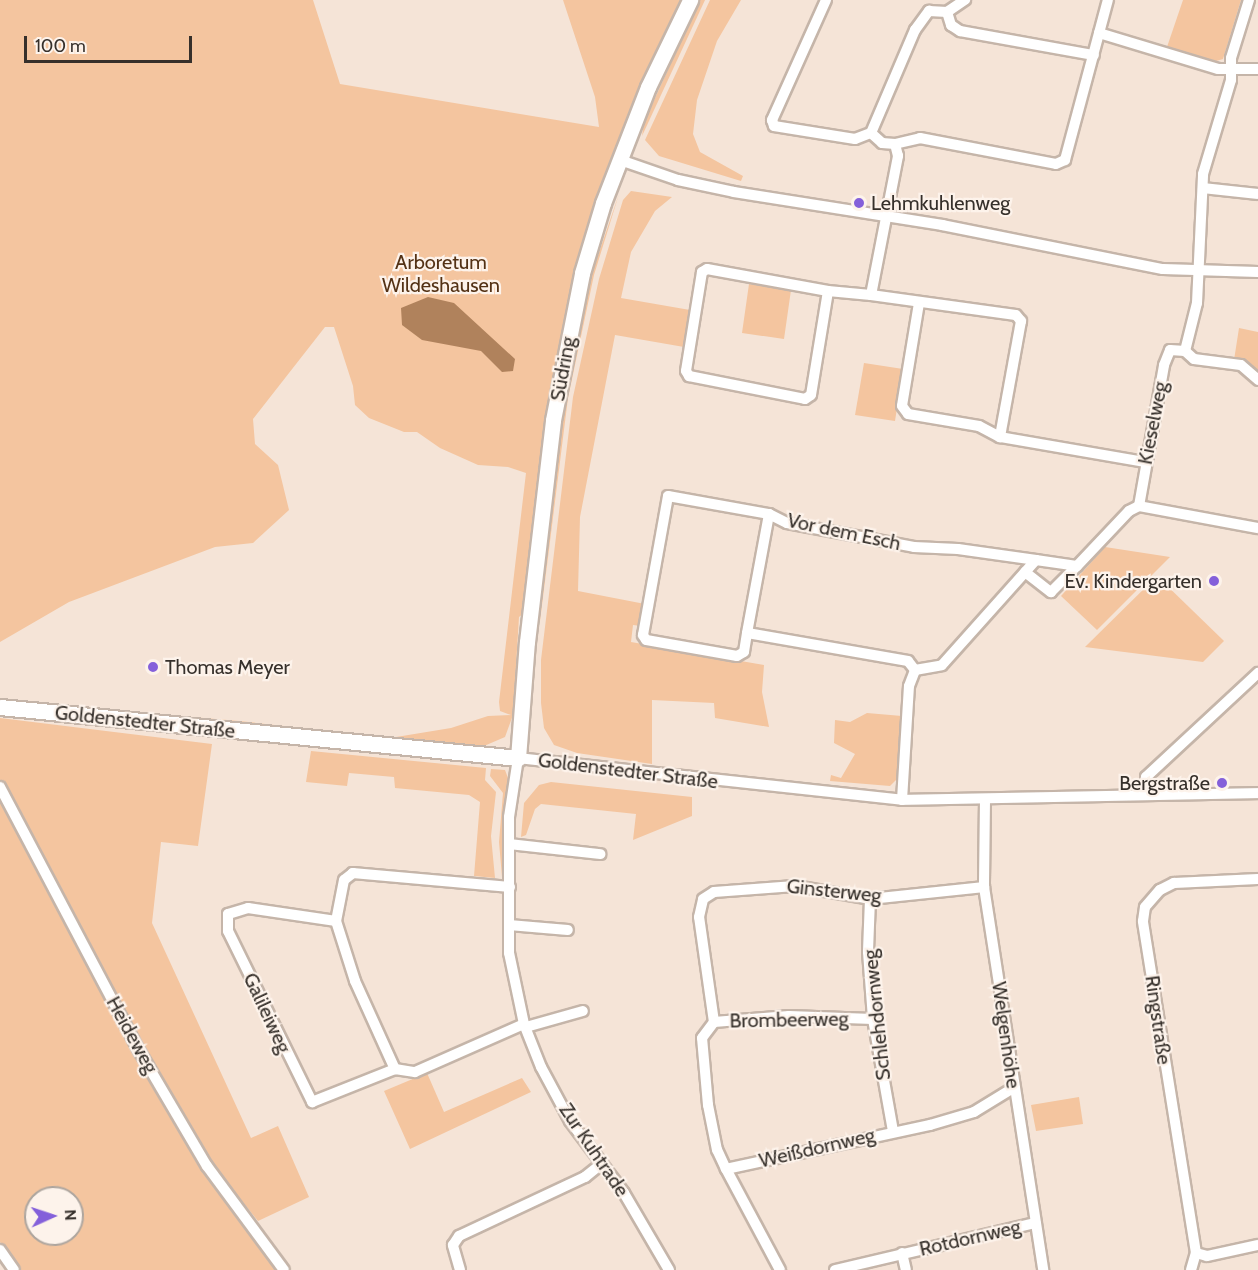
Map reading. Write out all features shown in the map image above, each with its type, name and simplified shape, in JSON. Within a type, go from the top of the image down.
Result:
[{"type":"main road","name":"Südring","points":[[518,758],[527,642],[553,420],[582,273],[620,160],[657,67],[690,0]]},
{"type":"main road","name":"Goldenstedter Straße","points":[[0,707],[518,758]]},
{"type":"street","points":[[826,0],[772,120],[774,126],[855,139],[871,133],[915,30],[929,11],[947,12],[965,0]]},
{"type":"street","points":[[871,133],[882,142],[895,144],[920,138],[1056,164],[1065,160],[1108,0]]},
{"type":"street","points":[[1248,0],[1230,69],[1231,80],[1203,174],[1197,303],[1185,351],[1194,359],[1241,365],[1258,380]]},
{"type":"street","points":[[947,12],[951,25],[960,31],[1094,55]]},
{"type":"street","points":[[1099,33],[1218,69],[1258,69]]},
{"type":"street","points":[[871,295],[898,156],[895,144]]},
{"type":"street","points":[[620,160],[678,180],[734,192],[885,215],[1163,269],[1258,272]]},
{"type":"street","points":[[1203,188],[1258,194]]},
{"type":"street","points":[[828,291],[811,395],[805,399],[689,376],[686,371],[702,272],[707,269],[828,291],[919,303],[925,300],[1016,315],[1021,321],[1000,437]]},
{"type":"street","points":[[919,303],[902,406],[908,414],[979,426],[1000,437],[1145,462]]},
{"type":"street","name":"Kieselweg","points":[[1139,506],[1164,365],[1170,350],[1185,351]]},
{"type":"street","name":"Vor dem Esch","points":[[769,514],[744,652],[737,656],[646,640],[643,635],[668,496],[769,514],[787,523],[914,547],[958,549],[1035,560]]},
{"type":"street","points":[[1024,572],[1051,592],[1129,511],[1139,506],[1258,528]]},
{"type":"street","points":[[915,670],[942,665],[1035,560],[1077,566]]},
{"type":"street","points":[[747,633],[908,661],[915,670]]},
{"type":"street","points":[[903,800],[909,686],[915,670]]},
{"type":"street","points":[[1146,795],[1146,777],[1258,673]]},
{"type":"street","name":"Goldenstedter Straße","points":[[518,758],[903,800],[1258,793]]},
{"type":"street","name":"Zur Kuhtrade","points":[[518,758],[509,844],[509,925],[510,961],[525,1026],[541,1067],[600,1165],[624,1193],[669,1270]]},
{"type":"street","name":"Heideweg","points":[[0,787],[152,1073],[207,1166],[284,1270]]},
{"type":"street","name":"Welgenhöhe","points":[[985,800],[984,887],[1012,1088],[1043,1270]]},
{"type":"street","points":[[509,844],[600,854]]},
{"type":"street","points":[[510,887],[353,873],[344,880],[336,921],[355,981],[395,1069],[415,1072],[525,1026],[584,1011]]},
{"type":"street","name":"Ringstraße","points":[[1191,1270],[1196,1253],[1143,921],[1146,907],[1160,890],[1174,883],[1258,879]]},
{"type":"street","name":"Ginsterweg","points":[[714,1022],[699,916],[703,899],[714,892],[763,885],[825,888],[870,899],[984,887]]},
{"type":"street","name":"Schlehdornweg","points":[[870,899],[868,952],[873,1020],[893,1131]]},
{"type":"street","name":"Galileiweg","points":[[336,921],[248,908],[228,914],[228,931],[307,1098],[318,1103],[395,1069]]},
{"type":"street","points":[[509,925],[568,930]]},
{"type":"street","name":"Brombeerweg","points":[[726,1169],[717,1150],[710,1116],[702,1038],[714,1022],[789,1016],[873,1020]]},
{"type":"street","name":"Weißdornweg","points":[[726,1169],[974,1112],[1012,1088]]},
{"type":"street","points":[[460,1270],[453,1245],[459,1236],[585,1177],[600,1165]]},
{"type":"street","points":[[726,1169],[780,1270]]},
{"type":"street","name":"Rotdornweg","points":[[835,1270],[1036,1223]]},
{"type":"street","points":[[1196,1253],[1207,1256],[1258,1245]]},
{"type":"street","points":[[0,1250],[14,1270]]},
{"type":"street","points":[[902,1254],[906,1270]]},
{"type":"green space","name":"Arboretum Wildeshausen","points":[[0,0],[313,0],[340,84],[599,127],[595,97],[563,0],[682,0],[640,84],[597,195],[566,319],[524,613],[519,617],[513,715],[505,737],[484,746],[350,738],[344,734],[390,738],[451,728],[488,716],[511,715],[500,711],[499,702],[526,473],[508,467],[478,465],[440,448],[417,432],[404,432],[369,418],[355,405],[353,386],[334,327],[325,327],[253,419],[255,444],[278,465],[289,510],[253,543],[215,547],[69,602],[0,642]]},
{"type":"green space","points":[[700,0],[705,0],[642,136],[644,122]]},
{"type":"green space","points":[[710,0],[741,0],[717,41],[697,100],[693,134],[700,152],[743,176],[741,181],[659,156],[645,140]]},
{"type":"green space","points":[[1183,0],[1241,0],[1223,59],[1216,61],[1167,47]]},
{"type":"green space","points":[[631,191],[672,197],[655,211],[631,252],[621,298],[690,310],[684,347],[615,335],[580,517],[578,591],[645,604],[641,626],[633,625],[631,642],[764,665],[762,692],[769,727],[715,718],[714,703],[652,700],[652,764],[577,753],[554,745],[544,728],[541,703],[541,660],[573,397],[599,279],[623,200]]},
{"type":"green space","points":[[619,194],[594,275],[568,398],[540,621],[537,606],[564,398],[592,273]]},
{"type":"green space","points":[[749,284],[791,290],[784,339],[742,333]]},
{"type":"green space","points":[[1239,328],[1258,332],[1258,370],[1234,360]]},
{"type":"green space","points":[[864,363],[903,369],[895,421],[855,415]]},
{"type":"green space","points":[[1105,547],[1170,557],[1097,630],[1061,596]]},
{"type":"green space","points":[[1157,576],[1224,641],[1203,662],[1085,647]]},
{"type":"green space","points":[[121,711],[330,731],[327,736],[126,715]]},
{"type":"green space","points":[[867,713],[902,716],[898,778],[890,786],[830,781],[831,775],[841,778],[855,754],[834,743],[835,720],[850,722]]},
{"type":"green space","points":[[0,718],[212,744],[198,846],[161,842],[152,923],[251,1138],[278,1126],[309,1197],[258,1221],[212,1164],[131,1028],[0,782]]},
{"type":"green space","points":[[311,751],[486,768],[485,780],[496,792],[491,836],[495,878],[474,876],[480,802],[469,795],[395,788],[394,777],[349,773],[347,786],[306,782]]},
{"type":"green space","points":[[491,769],[505,770],[508,778],[503,842],[505,874],[502,877],[499,842],[503,793],[490,776]]},
{"type":"green space","points":[[551,782],[692,797],[692,816],[633,840],[636,814],[541,804],[535,809],[526,835],[521,837],[524,803],[539,785]]},
{"type":"green space","points":[[0,793],[138,1053],[279,1270],[20,1270],[0,1242]]},
{"type":"green space","points":[[427,1073],[444,1112],[522,1078],[531,1092],[410,1149],[384,1091]]},
{"type":"green space","points":[[1079,1097],[1083,1124],[1036,1131],[1031,1105]]},
{"type":"shaded area","points":[[428,297],[454,303],[515,359],[513,371],[502,372],[481,351],[422,340],[402,325],[401,308]]},
{"type":"place","name":"Lehmkuhlenweg","points":[[859,203]]},
{"type":"place","name":"Ev. Kindergarten","points":[[1214,581]]},
{"type":"place","name":"Thomas Meyer","points":[[153,667]]},
{"type":"place","name":"Bergstraße","points":[[1222,783]]}]
